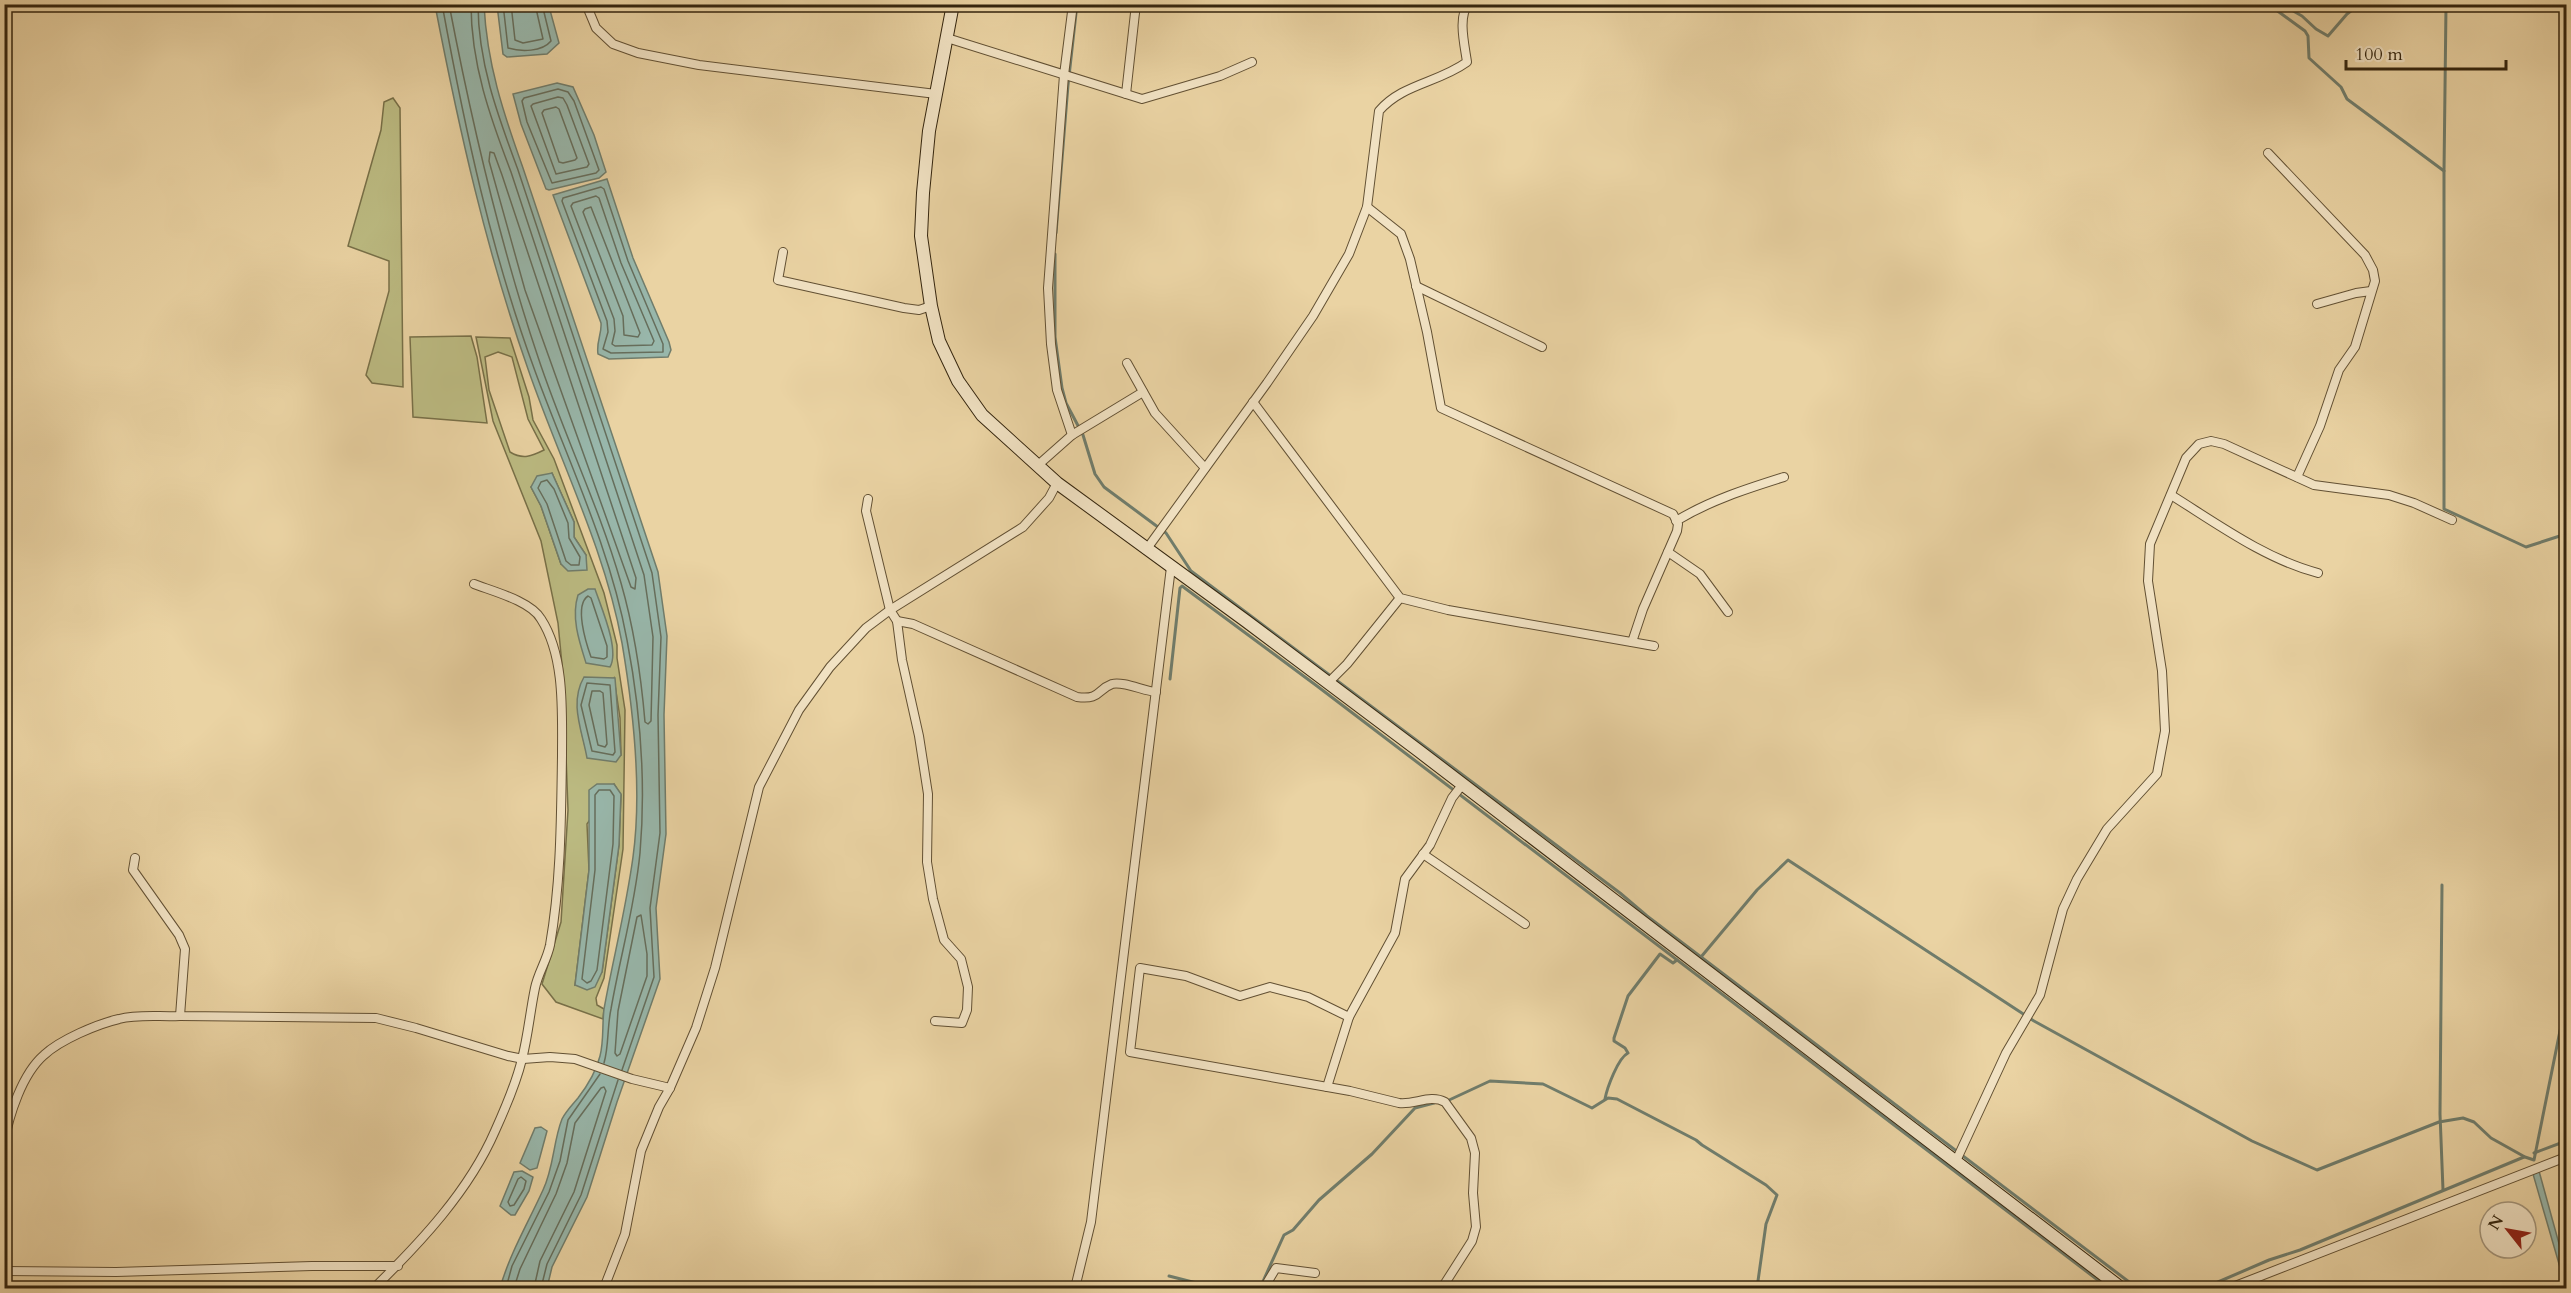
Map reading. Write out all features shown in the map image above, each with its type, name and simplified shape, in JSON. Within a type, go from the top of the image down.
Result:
[{"type":"street","points":[[586,4],[596,28],[613,44],[638,53],[699,65],[936,94]]},
{"type":"street","points":[[953,4],[926,162],[921,236],[931,306],[939,341],[958,381],[982,415],[1057,483],[1328,683],[2121,1288]]},
{"type":"street","points":[[1072,435],[1058,390],[1051,344],[1048,288],[1064,75],[1073,4]]},
{"type":"street","points":[[1126,94],[1136,4]]},
{"type":"street","points":[[1146,550],[1313,316],[1349,254],[1367,207],[1379,111],[1389,99],[1401,91],[1449,74],[1467,62],[1463,17],[1465,8],[1469,4]]},
{"type":"street","points":[[947,38],[1142,99],[1220,76],[1252,62]]},
{"type":"street","points":[[2268,153],[2365,255],[2373,270],[2375,281],[2355,347],[2339,370],[2320,426],[2297,477]]},
{"type":"street","points":[[1367,207],[1401,234],[1427,332],[1441,408],[1673,514],[1677,531],[1643,609],[1632,642]]},
{"type":"street","points":[[783,252],[778,280],[904,308],[919,310],[931,306]]},
{"type":"street","points":[[1416,286],[1542,347]]},
{"type":"street","points":[[2317,304],[2371,291]]},
{"type":"street","points":[[1127,363],[1155,413],[1205,468]]},
{"type":"street","points":[[1037,466],[1072,435],[1143,392]]},
{"type":"street","points":[[1253,402],[1400,598],[1448,610],[1654,646]]},
{"type":"street","points":[[1956,1161],[2006,1053],[2040,994],[2063,909],[2077,879],[2107,829],[2157,774],[2165,731],[2162,671],[2148,581],[2150,544],[2186,458],[2199,444],[2211,441],[2224,444],[2314,485],[2389,495],[2452,520]]},
{"type":"street","points":[[1676,521],[1703,505],[1784,477]]},
{"type":"street","points":[[604,1288],[626,1234],[641,1151],[696,1028],[715,968],[759,788],[799,710],[830,666],[866,628],[890,610],[988,551],[1023,527],[1049,498],[1057,483]]},
{"type":"street","points":[[2170,495],[2264,550],[2304,570],[2318,573]]},
{"type":"street","points":[[868,499],[866,511],[890,610],[897,621],[902,660],[919,736],[928,794],[927,862],[933,898],[944,940],[961,959],[968,987],[967,1010],[962,1023],[935,1021]]},
{"type":"street","points":[[1668,552],[1700,574],[1728,612]]},
{"type":"street","points":[[1075,1288],[1091,1222],[1171,567]]},
{"type":"street","points":[[374,1288],[398,1266],[479,1164],[495,1132],[523,1059],[536,985],[549,949],[556,910],[561,844],[562,760],[558,654],[540,616],[518,601],[474,584]]},
{"type":"street","points":[[1328,683],[1347,664],[1400,598]]},
{"type":"street","points":[[897,621],[913,624],[1077,697],[1089,699],[1113,684],[1156,692]]},
{"type":"street","points":[[1326,1087],[1349,1017],[1395,933],[1405,879],[1424,855],[1452,798],[1462,785]]},
{"type":"street","points":[[1424,855],[1525,924]]},
{"type":"street","points":[[135,858],[132,870],[179,935],[184,949],[180,1016]]},
{"type":"street","points":[[1349,1017],[1308,997],[1270,987],[1240,996],[1186,976],[1140,969],[1130,1052],[1407,1104],[1439,1099],[1445,1102],[1471,1138],[1475,1153],[1473,1192],[1476,1227],[1472,1240],[1442,1288]]},
{"type":"street","points":[[4,1143],[7,1116],[26,1079],[43,1055],[74,1036],[121,1018],[180,1016],[376,1018],[523,1059],[550,1057],[575,1059],[632,1079],[670,1088]]},
{"type":"street","points":[[2230,1288],[2566,1157]]},
{"type":"street","points":[[4,1271],[116,1272],[312,1266],[398,1266]]},
{"type":"street","points":[[1264,1288],[1276,1268],[1315,1273]]},
{"type":"shaded area","points":[[393,98],[400,108],[403,387],[372,383],[366,375],[389,291],[389,261],[348,246],[381,130],[384,102]]},
{"type":"shaded area","points":[[471,336],[477,357],[487,423],[413,417],[410,337]]},
{"type":"shaded area","points":[[476,337],[510,338],[529,397],[533,420],[554,459],[604,593],[617,645],[625,710],[623,849],[604,978],[596,998],[597,1005],[604,1009],[603,1019],[556,1002],[542,984],[561,922],[568,810],[563,675],[558,623],[541,541],[493,421]],"holes":[[[498,352],[512,357],[528,419],[544,450],[527,456],[519,456],[510,452],[489,390],[485,357]],[[552,473],[574,522],[574,537],[586,555],[561,564],[541,506],[531,487]],[[614,678],[620,718],[621,755],[588,758],[581,730]],[[614,784],[621,795],[619,845],[602,972],[575,985],[589,870],[587,824]]]},
{"type":"water","points":[[435,5],[484,5],[492,68],[503,107],[658,572],[667,636],[664,715],[666,834],[656,908],[660,979],[587,1197],[552,1267],[547,1288],[500,1288],[514,1250],[547,1181],[562,1119],[588,1083],[600,1056],[604,1009],[627,896],[636,832],[633,722],[622,643],[614,608],[593,539],[540,403],[499,279],[464,143]]},
{"type":"water","points":[[497,5],[546,5],[550,10],[559,43],[547,54],[507,57],[503,54]]},
{"type":"water","points":[[557,83],[573,87],[594,135],[606,172],[599,178],[549,190],[546,189],[521,124],[513,94]]},
{"type":"water","points":[[607,179],[633,258],[669,342],[671,350],[668,357],[609,359],[598,354],[601,323],[553,195]]},
{"type":"water","points":[[552,473],[574,522],[574,537],[586,555],[587,570],[568,571],[561,564],[541,506],[531,487],[537,476]]},
{"type":"water","points":[[588,589],[595,589],[608,628],[613,650],[610,667],[586,663],[581,646],[575,612],[576,603],[578,595]]},
{"type":"water","points":[[584,677],[615,678],[621,755],[616,762],[587,758],[577,707],[577,697]]},
{"type":"water","points":[[597,784],[614,784],[621,794],[619,845],[602,972],[595,987],[587,990],[575,985],[589,870],[589,790]]},
{"type":"water","points":[[541,1127],[547,1131],[537,1168],[530,1170],[520,1163],[535,1128]]},
{"type":"water","points":[[522,1171],[533,1177],[529,1191],[515,1215],[511,1215],[500,1206],[514,1172]]},
{"type":"water","points":[[2539,1171],[2566,1269],[2566,1288],[2533,1174]]},
{"type":"waterway","points":[[1056,233],[1077,4]]},
{"type":"waterway","points":[[2268,4],[2305,31],[2308,36],[2309,58],[2341,87],[2347,99],[2444,171],[2444,509],[2526,547],[2566,534]]},
{"type":"waterway","points":[[2281,4],[2302,16],[2328,36],[2347,14],[2360,4]]},
{"type":"waterway","points":[[2438,4],[2446,6],[2444,171]]},
{"type":"waterway","points":[[1055,254],[1055,337],[1062,388],[1066,403],[1083,435],[1095,474],[1104,487],[1166,533],[1191,571],[1620,893],[1647,916],[2137,1288]]},
{"type":"waterway","points":[[1170,679],[1182,586],[1317,686],[2103,1284]]},
{"type":"waterway","points":[[1701,957],[1757,890],[1788,860],[2034,1021],[2252,1141],[2317,1170],[2439,1122],[2463,1118],[2474,1122],[2491,1138],[2534,1160],[2566,1001]]},
{"type":"waterway","points":[[2442,885],[2440,1114],[2443,1190]]},
{"type":"waterway","points":[[1605,1099],[1617,1067],[1628,1053],[1625,1048],[1614,1041],[1628,996],[1660,954],[1673,963],[1677,960]]},
{"type":"waterway","points":[[1447,1101],[1490,1081],[1543,1084],[1592,1108],[1608,1098],[1617,1099],[1696,1140],[1766,1185],[1777,1195],[1766,1224],[1757,1288]]},
{"type":"waterway","points":[[1260,1288],[1284,1235],[1293,1230],[1319,1200],[1372,1154],[1415,1108],[1434,1103]]},
{"type":"waterway","points":[[2534,1153],[2566,1141]]},
{"type":"waterway","points":[[2204,1288],[2524,1157]]},
{"type":"waterway","points":[[1169,1276],[1216,1288]]}]
